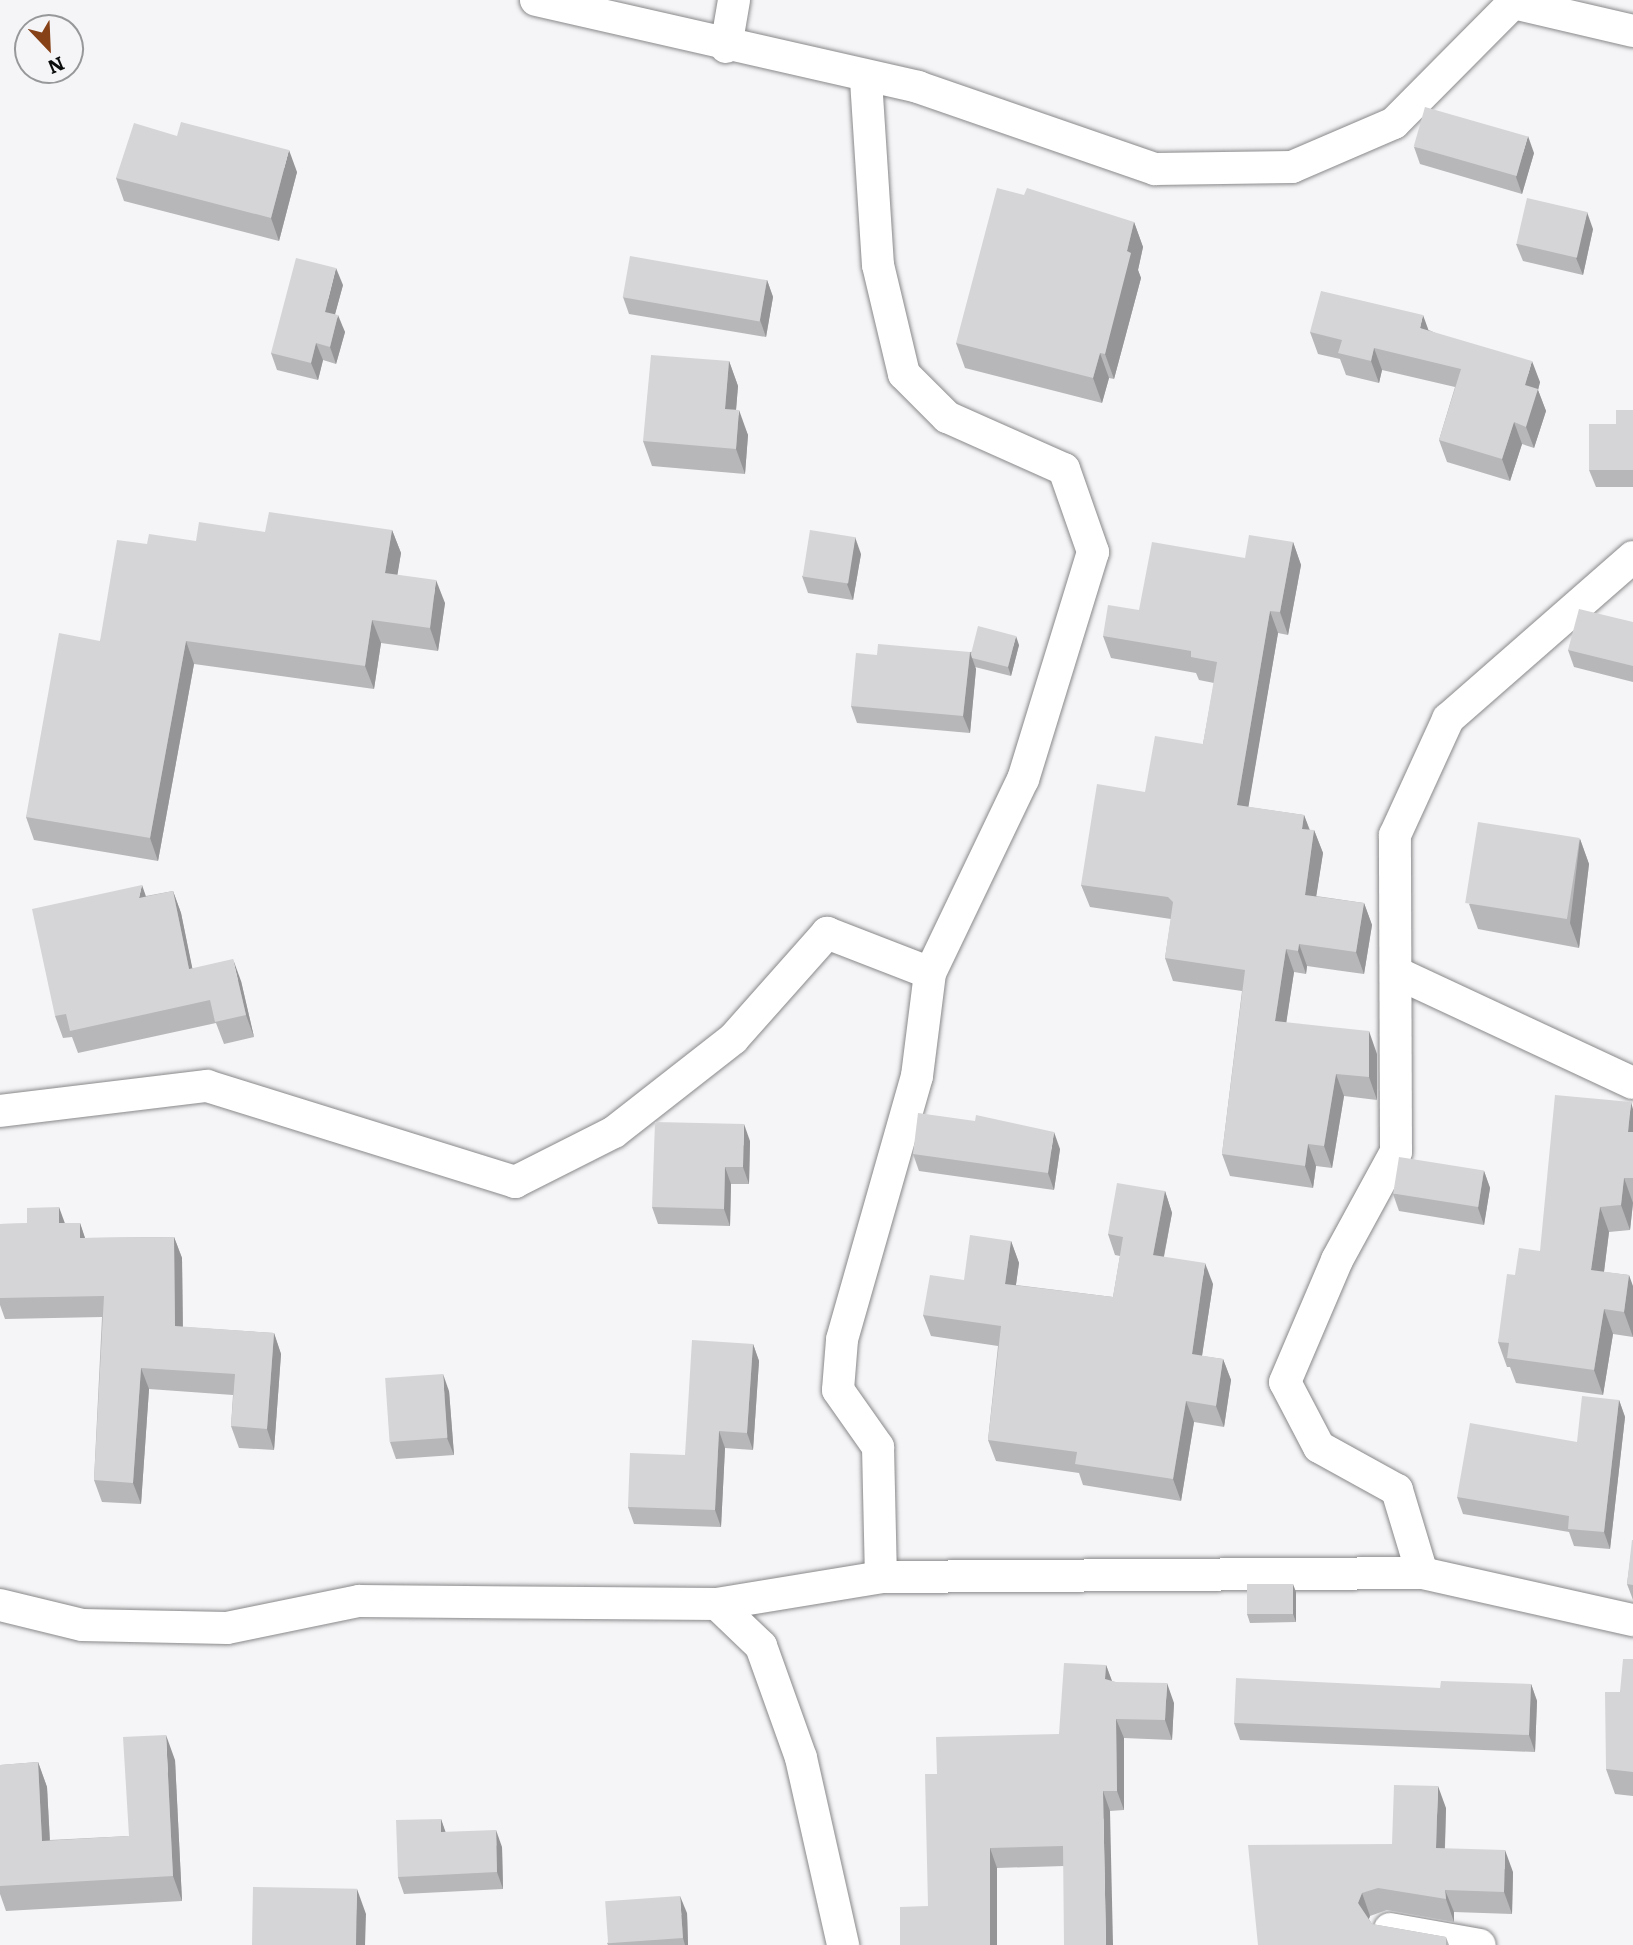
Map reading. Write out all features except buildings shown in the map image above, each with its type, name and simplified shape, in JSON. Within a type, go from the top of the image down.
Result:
[{"type":"street","points":[[536,0],[866,80],[918,88],[1155,169],[1292,167],[1394,123],[1514,1],[1630,34]]},
{"type":"street","points":[[726,47],[734,0]]},
{"type":"street","points":[[866,80],[878,265],[904,374],[947,417],[1064,469],[1093,552],[1023,779],[930,972],[917,1076],[842,1340],[838,1390],[878,1447],[881,1577]]},
{"type":"street","points":[[1422,1573],[1397,1490],[1319,1447],[1285,1382],[1337,1260],[1396,1152],[1395,835],[1448,719],[1553,633],[1633,557]]},
{"type":"street","points":[[0,1111],[207,1086],[515,1182],[614,1132],[722,1048],[827,933],[930,972]]},
{"type":"street","points":[[1397,973],[1633,1083]]},
{"type":"street","points":[[0,1605],[82,1625],[227,1628],[359,1601],[717,1604],[881,1577],[1422,1573],[1633,1620]]},
{"type":"street","points":[[717,1604],[761,1646],[802,1758],[843,1945]]},
{"type":"street","points":[[1384,1928],[1480,1945]]}]
